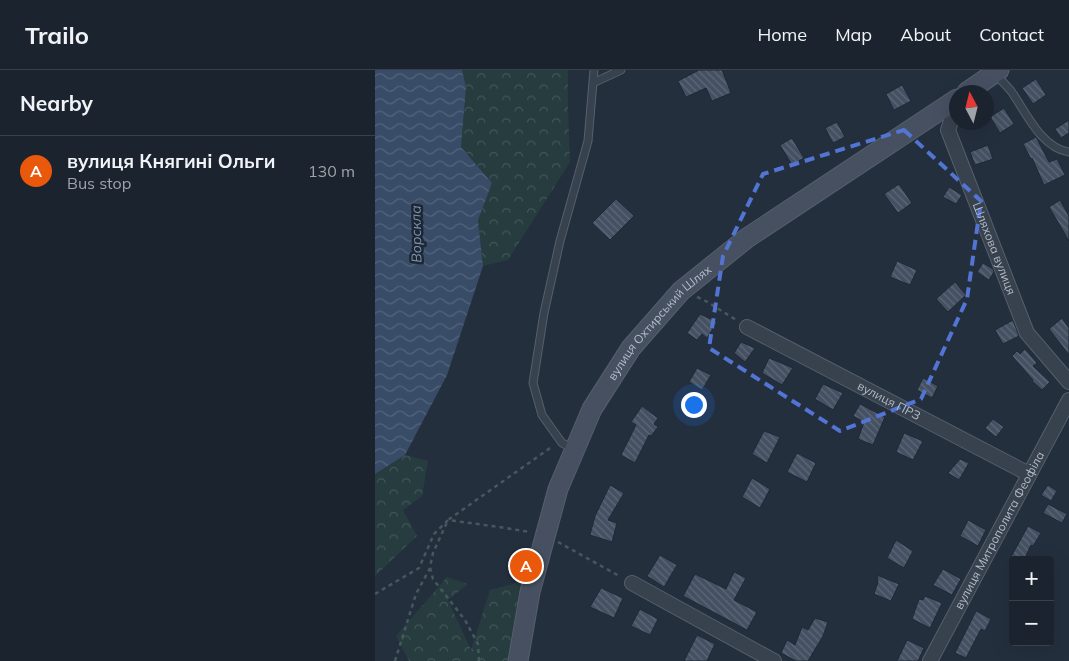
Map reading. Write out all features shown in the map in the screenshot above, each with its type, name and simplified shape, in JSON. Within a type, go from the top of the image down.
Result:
[{"type":"main road","name":"вулиця Охтирський Шлях","points":[[978,85],[997,72]]},
{"type":"main road","name":"вулиця Охтирський Шлях","points":[[517,661],[530,592],[568,446],[631,348],[681,291],[747,238],[949,104]]},
{"type":"street","name":"Шляхова вулиця","points":[[949,127],[948,130],[1027,333],[1069,382]]},
{"type":"street","name":"вулиця ПРЗ","points":[[747,327],[1029,474]]},
{"type":"street","name":"вулиця Митрополита Феофіла","points":[[930,661],[1069,400]]},
{"type":"street","points":[[632,582],[774,661]]},
{"type":"lane","points":[[568,446],[542,415],[533,383],[544,314],[560,241],[588,141],[594,70]]},
{"type":"lane","points":[[593,83],[621,70]]},
{"type":"lane","points":[[997,72],[1047,142],[1061,151],[1069,152]]},
{"type":"path","points":[[704,300],[747,327]]},
{"type":"path","points":[[375,594],[419,568],[434,534],[448,520],[552,446],[568,446]]},
{"type":"path","points":[[448,520],[546,535],[632,582]]},
{"type":"path","points":[[448,520],[433,553],[431,567],[433,579],[465,620],[478,644],[479,661]]},
{"type":"path","points":[[395,661],[415,594],[431,567]]},
{"type":"highlighted area","points":[[904,130],[981,201],[967,299],[921,399],[840,431],[709,348],[723,256],[763,174]]},
{"type":"green space","points":[[462,70],[568,70],[570,162],[508,260],[483,266],[478,219],[492,183],[461,147],[466,87]]},
{"type":"green space","points":[[405,455],[428,461],[422,496],[403,510],[417,536],[375,576],[375,474]]},
{"type":"green space","points":[[447,577],[468,584],[448,600],[471,650],[490,590],[524,581],[509,661],[409,661],[396,636]]},
{"type":"water","name":"Ворскла","points":[[375,70],[462,70],[466,87],[461,147],[492,183],[478,220],[483,266],[447,375],[405,455],[375,474]]},
{"type":"building","points":[[699,70],[722,70],[731,93],[712,101],[706,88],[686,97],[678,81]]},
{"type":"building","points":[[1036,79],[1046,95],[1033,104],[1022,88]]},
{"type":"building","points":[[902,85],[911,101],[894,110],[886,94]]},
{"type":"building","points":[[1004,108],[1014,124],[1000,133],[994,123],[994,114]]},
{"type":"building","points":[[1069,120],[1069,133],[1061,138],[1055,129]]},
{"type":"building","points":[[837,122],[845,137],[833,143],[825,128]]},
{"type":"building","points":[[1036,137],[1049,162],[1057,159],[1065,175],[1044,185],[1032,158],[1023,144]]},
{"type":"building","points":[[792,138],[804,158],[792,165],[780,145]]},
{"type":"building","points":[[988,145],[993,159],[975,165],[970,152]]},
{"type":"building","points":[[899,184],[912,203],[898,213],[884,194]]},
{"type":"building","points":[[949,187],[962,195],[956,204],[943,197]]},
{"type":"building","points":[[616,199],[634,216],[610,240],[592,223]]},
{"type":"building","points":[[1060,200],[1069,216],[1069,241],[1049,207]]},
{"type":"building","points":[[897,261],[917,270],[910,285],[890,277]]},
{"type":"building","points":[[983,263],[993,269],[994,272],[989,280],[977,272]]},
{"type":"building","points":[[955,282],[966,295],[948,312],[936,299]]},
{"type":"building","points":[[700,314],[717,322],[707,338],[702,334],[697,340],[687,333]]},
{"type":"building","points":[[1062,318],[1069,328],[1069,355],[1049,329]]},
{"type":"building","points":[[1013,320],[1019,336],[1003,344],[995,330]]},
{"type":"building","points":[[741,342],[755,348],[745,362],[734,353]]},
{"type":"building","points":[[1025,349],[1037,363],[1033,366],[1050,382],[1042,390],[1032,381],[1012,356],[1017,351],[1020,354]]},
{"type":"building","points":[[769,358],[793,368],[782,385],[762,373]]},
{"type":"building","points":[[697,368],[711,375],[702,390],[689,382]]},
{"type":"building","points":[[923,378],[938,386],[932,398],[917,390]]},
{"type":"building","points":[[823,384],[843,393],[833,410],[815,399]]},
{"type":"building","points":[[860,404],[885,417],[873,445],[858,439],[864,422],[853,416]]},
{"type":"building","points":[[642,406],[658,418],[654,424],[658,427],[651,436],[649,435],[635,463],[621,455],[636,425],[631,422]]},
{"type":"building","points":[[993,419],[1004,427],[996,437],[985,428]]},
{"type":"building","points":[[764,431],[780,437],[767,463],[752,454]]},
{"type":"building","points":[[904,433],[923,441],[913,460],[896,452]]},
{"type":"building","points":[[797,453],[816,463],[807,482],[787,472]]},
{"type":"building","points":[[960,459],[969,463],[959,480],[948,473]]},
{"type":"building","points":[[752,478],[770,489],[760,508],[742,497]]},
{"type":"building","points":[[610,485],[624,493],[608,520],[617,523],[612,542],[590,535],[595,516]]},
{"type":"building","points":[[1048,485],[1057,491],[1051,501],[1041,495]]},
{"type":"building","points":[[1048,504],[1067,514],[1062,523],[1043,513]]},
{"type":"building","points":[[968,520],[986,530],[978,546],[960,536]]},
{"type":"building","points":[[1028,526],[1041,533],[1033,546],[1031,545],[1026,556],[1012,556]]},
{"type":"building","points":[[896,540],[913,551],[904,568],[887,558]]},
{"type":"building","points":[[660,555],[677,565],[664,587],[647,576]]},
{"type":"building","points":[[943,569],[961,579],[952,595],[933,585]]},
{"type":"building","points":[[734,572],[746,578],[734,600],[757,612],[747,630],[683,596],[695,574],[726,589]]},
{"type":"building","points":[[877,575],[899,584],[891,601],[874,594],[878,582]]},
{"type":"building","points":[[601,588],[623,598],[614,618],[590,607]]},
{"type":"building","points":[[925,596],[942,603],[930,628],[912,619],[919,599],[923,600]]},
{"type":"building","points":[[640,609],[658,619],[650,635],[631,626]]},
{"type":"building","points":[[976,611],[991,619],[985,631],[981,629],[966,658],[955,653]]},
{"type":"building","points":[[815,618],[828,622],[823,636],[808,661],[796,661],[781,653],[787,640],[795,645],[802,627],[808,630]]},
{"type":"building","points":[[697,635],[715,644],[707,661],[684,661]]},
{"type":"building","points":[[907,640],[924,648],[918,661],[897,661]]},
{"type":"place","name":"вулиця Княгині Ольги","points":[[526,566]]}]
